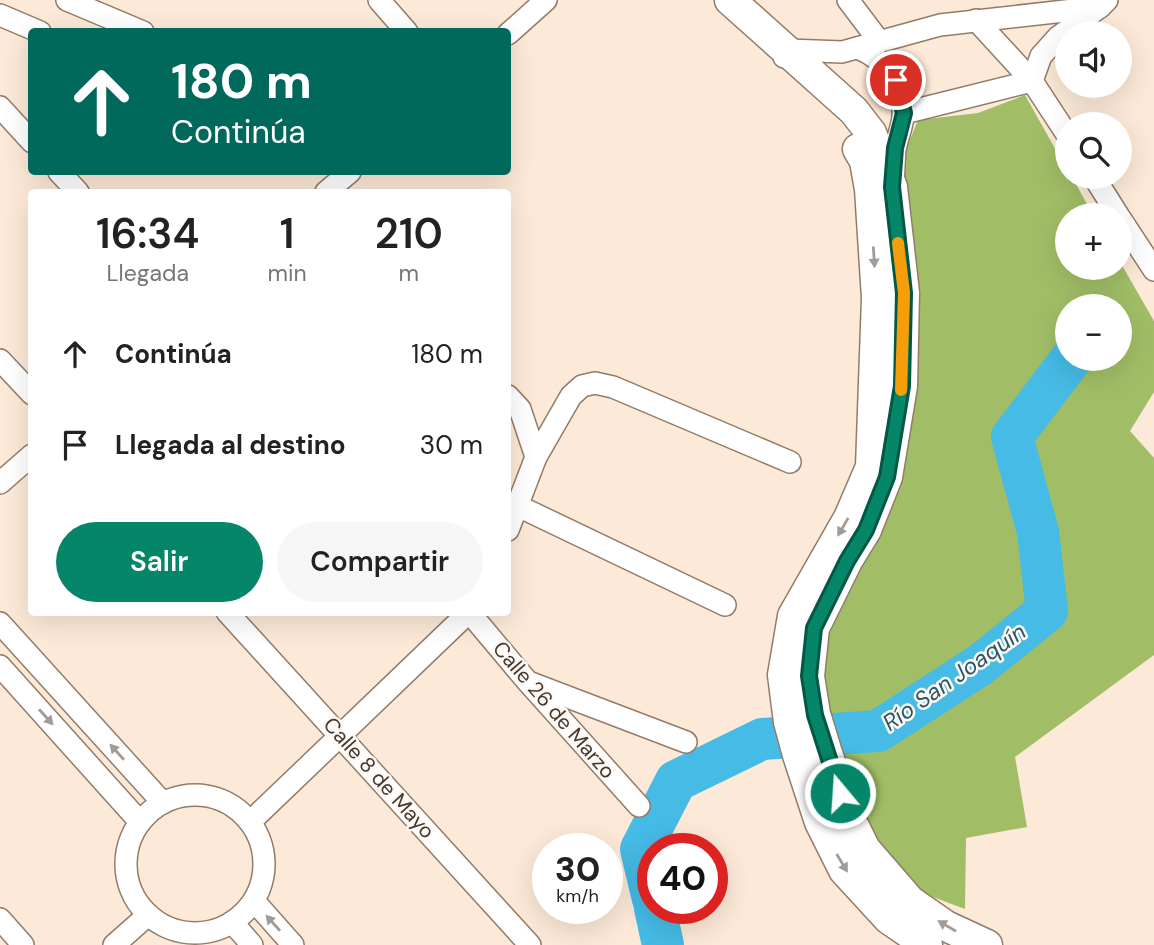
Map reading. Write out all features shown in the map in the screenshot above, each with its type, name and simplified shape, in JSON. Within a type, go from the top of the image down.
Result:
[{"type":"street","points":[[67,0],[134,28]]},
{"type":"street","points":[[379,0],[404,28]]},
{"type":"street","points":[[511,31],[546,0]]},
{"type":"street","points":[[848,0],[879,41]]},
{"type":"street","points":[[727,1],[784,56],[854,111],[871,133],[892,187]]},
{"type":"street","points":[[784,56],[842,52],[940,25],[976,20],[999,8],[1103,4]]},
{"type":"street","points":[[1032,81],[1041,56],[1059,37],[1103,4]]},
{"type":"street","points":[[0,15],[31,28]]},
{"type":"street","points":[[976,20],[1032,81],[1055,116]]},
{"type":"street","points":[[802,718],[814,628],[847,561],[866,530],[887,477],[902,386],[904,293],[892,187],[895,148],[904,113],[896,80],[887,67],[873,55],[858,48]]},
{"type":"street","points":[[784,56],[850,135],[865,161],[870,188],[877,298],[871,467],[849,517],[793,617],[783,675],[802,718],[812,752],[820,822],[844,870],[889,919],[927,945]]},
{"type":"street","points":[[904,113],[1032,81]]},
{"type":"street","points":[[0,107],[28,138]]},
{"type":"street","points":[[62,175],[75,189]]},
{"type":"street","points":[[330,189],[346,175]]},
{"type":"street","points":[[1132,236],[1154,270]]},
{"type":"street","points":[[0,360],[28,390]]},
{"type":"street","points":[[511,523],[536,457],[571,396],[582,386],[595,383],[613,387],[789,462]]},
{"type":"street","points":[[511,399],[520,409],[536,457]]},
{"type":"street","points":[[0,483],[28,458]]},
{"type":"street","points":[[518,506],[725,606]]},
{"type":"street","name":"Calle 8 de Mayo","points":[[231,616],[530,945]]},
{"type":"street","points":[[250,822],[466,616]]},
{"type":"street","name":"Calle 26 de Marzo","points":[[472,616],[639,806]]},
{"type":"street","points":[[0,623],[163,803]]},
{"type":"street","points":[[0,666],[140,822]]},
{"type":"street","points":[[527,681],[686,741]]},
{"type":"street","points":[[812,752],[865,849],[910,901],[946,926],[987,945]]},
{"type":"street","points":[[187,796],[211,796],[233,806],[250,822],[260,841],[264,861],[262,882],[254,901],[232,922],[211,931],[188,932],[167,927],[148,915],[133,894],[126,869],[128,845],[140,822],[163,803],[187,796]]},
{"type":"street","points":[[254,901],[293,945]]},
{"type":"street","points":[[114,945],[148,915]]},
{"type":"street","points":[[0,919],[23,945]]},
{"type":"street","points":[[232,922],[252,945]]},
{"type":"green space","points":[[1025,95],[1055,149],[1055,189],[1079,189],[1086,203],[1055,203],[1055,280],[1130,280],[1154,321],[1154,392],[1130,431],[1154,458],[1154,655],[1015,757],[1027,827],[966,838],[965,909],[909,888],[853,813],[819,693],[825,618],[863,547],[902,159],[918,120],[978,113]]},
{"type":"waterway","name":"Río San Joaquín","points":[[649,833],[676,781],[762,739],[878,731],[980,665],[1047,611],[1038,532],[1012,437],[1062,371]]},
{"type":"waterway","name":"Río San Joaquín","points":[[658,924],[663,945]]},
{"type":"slow traffic","points":[[898,243],[904,293],[901,390]]},
{"type":"route","points":[[840,793],[815,715],[809,676],[814,628],[847,561],[866,530],[887,477],[902,386],[904,293],[892,187],[895,148],[904,113],[896,80]]}]
